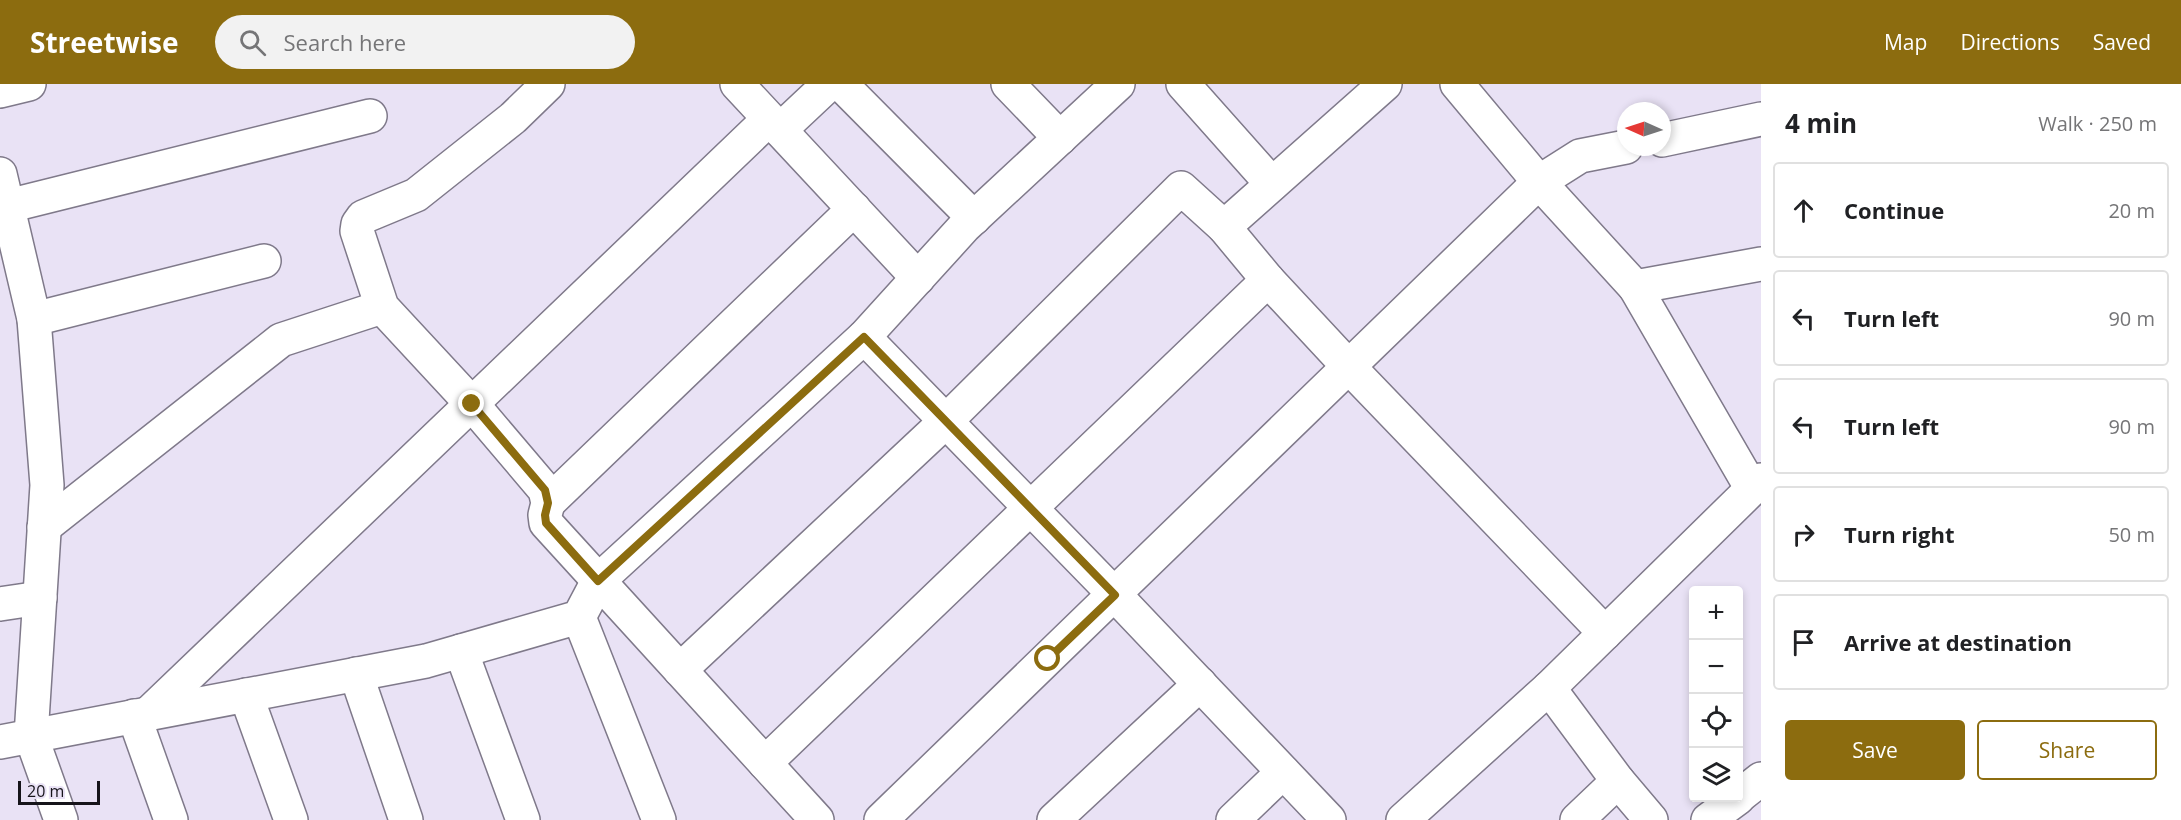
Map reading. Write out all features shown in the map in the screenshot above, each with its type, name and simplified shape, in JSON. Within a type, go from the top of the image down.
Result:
[{"type":"street","points":[[0,90],[29,84]]},
{"type":"street","points":[[548,84],[513,118],[416,195],[363,217],[358,224],[357,231],[382,307],[472,404],[545,490],[548,503],[546,523],[817,820]]},
{"type":"street","points":[[737,84],[918,278]]},
{"type":"street","points":[[141,715],[774,124],[830,84]]},
{"type":"street","points":[[841,84],[974,218]]},
{"type":"street","points":[[1008,84],[1060,138]]},
{"type":"street","points":[[0,742],[426,661],[579,617],[598,581],[864,337],[974,218],[1118,84]]},
{"type":"street","points":[[1183,84],[1272,184]]},
{"type":"street","points":[[1224,227],[1385,84]]},
{"type":"street","points":[[1403,820],[1549,688],[1756,484],[1635,287],[1539,182],[1457,84]]},
{"type":"street","points":[[8,206],[370,116]]},
{"type":"street","points":[[1671,138],[1761,119]]},
{"type":"street","points":[[881,820],[1539,182],[1580,156],[1617,149]]},
{"type":"street","points":[[0,174],[8,206],[13,285],[34,319],[47,485],[31,736],[61,820]]},
{"type":"street","points":[[680,670],[946,421],[1181,188],[1224,227],[1268,280],[1349,367],[1605,633]]},
{"type":"street","points":[[548,503],[854,209]]},
{"type":"street","points":[[34,319],[264,261]]},
{"type":"street","points":[[1635,287],[1761,264]]},
{"type":"street","points":[[765,763],[1268,280]]},
{"type":"street","points":[[44,527],[281,340],[382,307]]},
{"type":"street","points":[[864,337],[1115,595],[1329,820]]},
{"type":"street","points":[[0,604],[40,598]]},
{"type":"street","points":[[579,617],[659,820]]},
{"type":"street","points":[[461,651],[523,820]]},
{"type":"street","points":[[356,674],[406,820]]},
{"type":"street","points":[[1054,820],[1200,684]]},
{"type":"street","points":[[1549,688],[1651,820]]},
{"type":"street","points":[[246,695],[291,820]]},
{"type":"street","points":[[141,715],[171,820]]},
{"type":"street","points":[[1233,820],[1283,772]]},
{"type":"street","points":[[1743,793],[1761,779]]},
{"type":"street","points":[[1577,820],[1618,780]]},
{"type":"street","points":[[1708,820],[1731,802]]},
{"type":"route","points":[[472,404],[545,490],[548,503],[546,523],[598,581],[864,337],[1115,595],[1048,659]]}]
